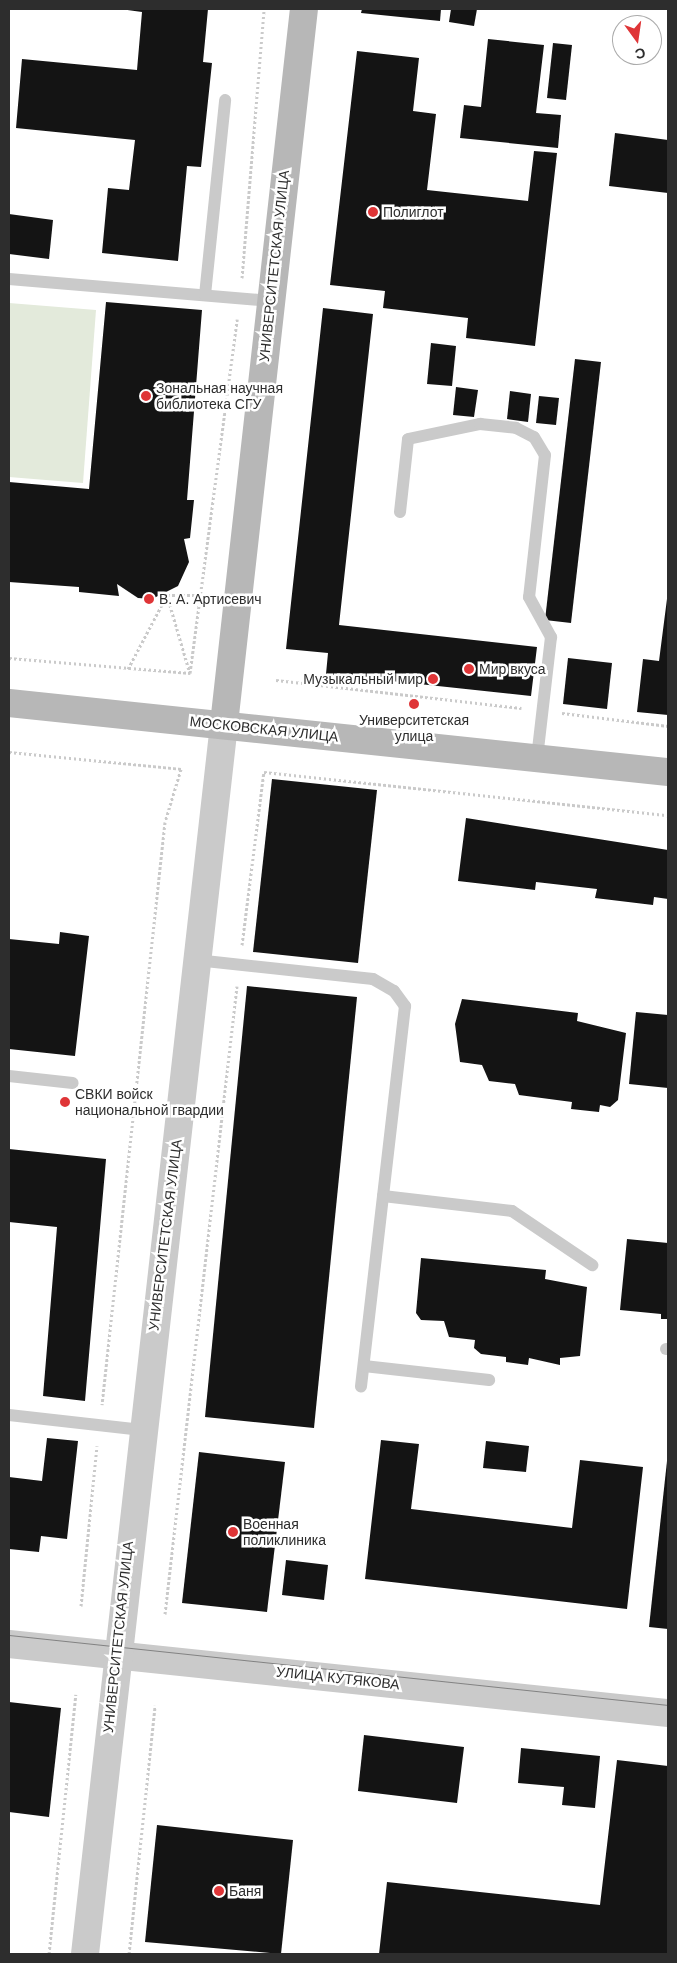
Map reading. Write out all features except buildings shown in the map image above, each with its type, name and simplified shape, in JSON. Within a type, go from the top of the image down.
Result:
[{"type":"main road","name":"УНИВЕРСИТЕТСКАЯ УЛИЦА","points":[[224,724],[304,9]]},
{"type":"main road","name":"МОСКОВСКАЯ УЛИЦА","points":[[9,703],[224,724],[668,772]]},
{"type":"street","name":"УНИВЕРСИТЕТСКАЯ УЛИЦА","points":[[85,1954],[116,1655],[224,724]]},
{"type":"street","name":"УЛИЦА КУТЯКОВА","points":[[9,1644],[668,1713]]},
{"type":"lane","points":[[205,295],[225,100]]},
{"type":"lane","points":[[9,280],[270,300]]},
{"type":"lane","points":[[400,512],[408,440],[480,424],[516,428],[534,437],[544,455],[529,597],[551,637],[538,758]]},
{"type":"lane","points":[[196,960],[373,979],[394,991],[406,1006],[361,1386]]},
{"type":"lane","points":[[9,1076],[73,1083]]},
{"type":"lane","points":[[383,1196],[512,1212],[592,1265]]},
{"type":"lane","points":[[364,1366],[490,1380]]},
{"type":"lane","points":[[9,1414],[142,1430]]},
{"type":"path","points":[[190,673],[203,595],[239,298],[264,9]]},
{"type":"path","points":[[167,595],[203,595]]},
{"type":"path","points":[[128,669],[167,595]]},
{"type":"path","points":[[167,595],[190,673]]},
{"type":"path","points":[[9,658],[190,673]]},
{"type":"path","points":[[276,680],[668,726]]},
{"type":"path","points":[[9,752],[181,769],[165,822],[81,1606]]},
{"type":"path","points":[[165,1614],[239,964],[264,772],[668,815]]},
{"type":"path","points":[[49,1954],[76,1694]]},
{"type":"path","points":[[129,1954],[156,1705]]},
{"type":"green space","points":[[9,303],[96,310],[83,483],[9,477]]},
{"type":"tram line","points":[[9,1635],[668,1705]]},
{"type":"place","name":"Полиглот","points":[[373,212]]},
{"type":"place","name":"Зональная научная библиотека СГУ","points":[[146,396]]},
{"type":"place","name":"В. А. Артисевич","points":[[149,599]]},
{"type":"place","name":"Мир вкуса","points":[[469,669]]},
{"type":"place","name":"Музыкальный мир","points":[[433,679]]},
{"type":"place","name":"Университетская улица","points":[[414,704]]},
{"type":"place","name":"СВКИ войск национальной гвардии","points":[[65,1102]]},
{"type":"place","name":"Военная поликлиника","points":[[233,1532]]},
{"type":"place","name":"Баня","points":[[219,1891]]}]
